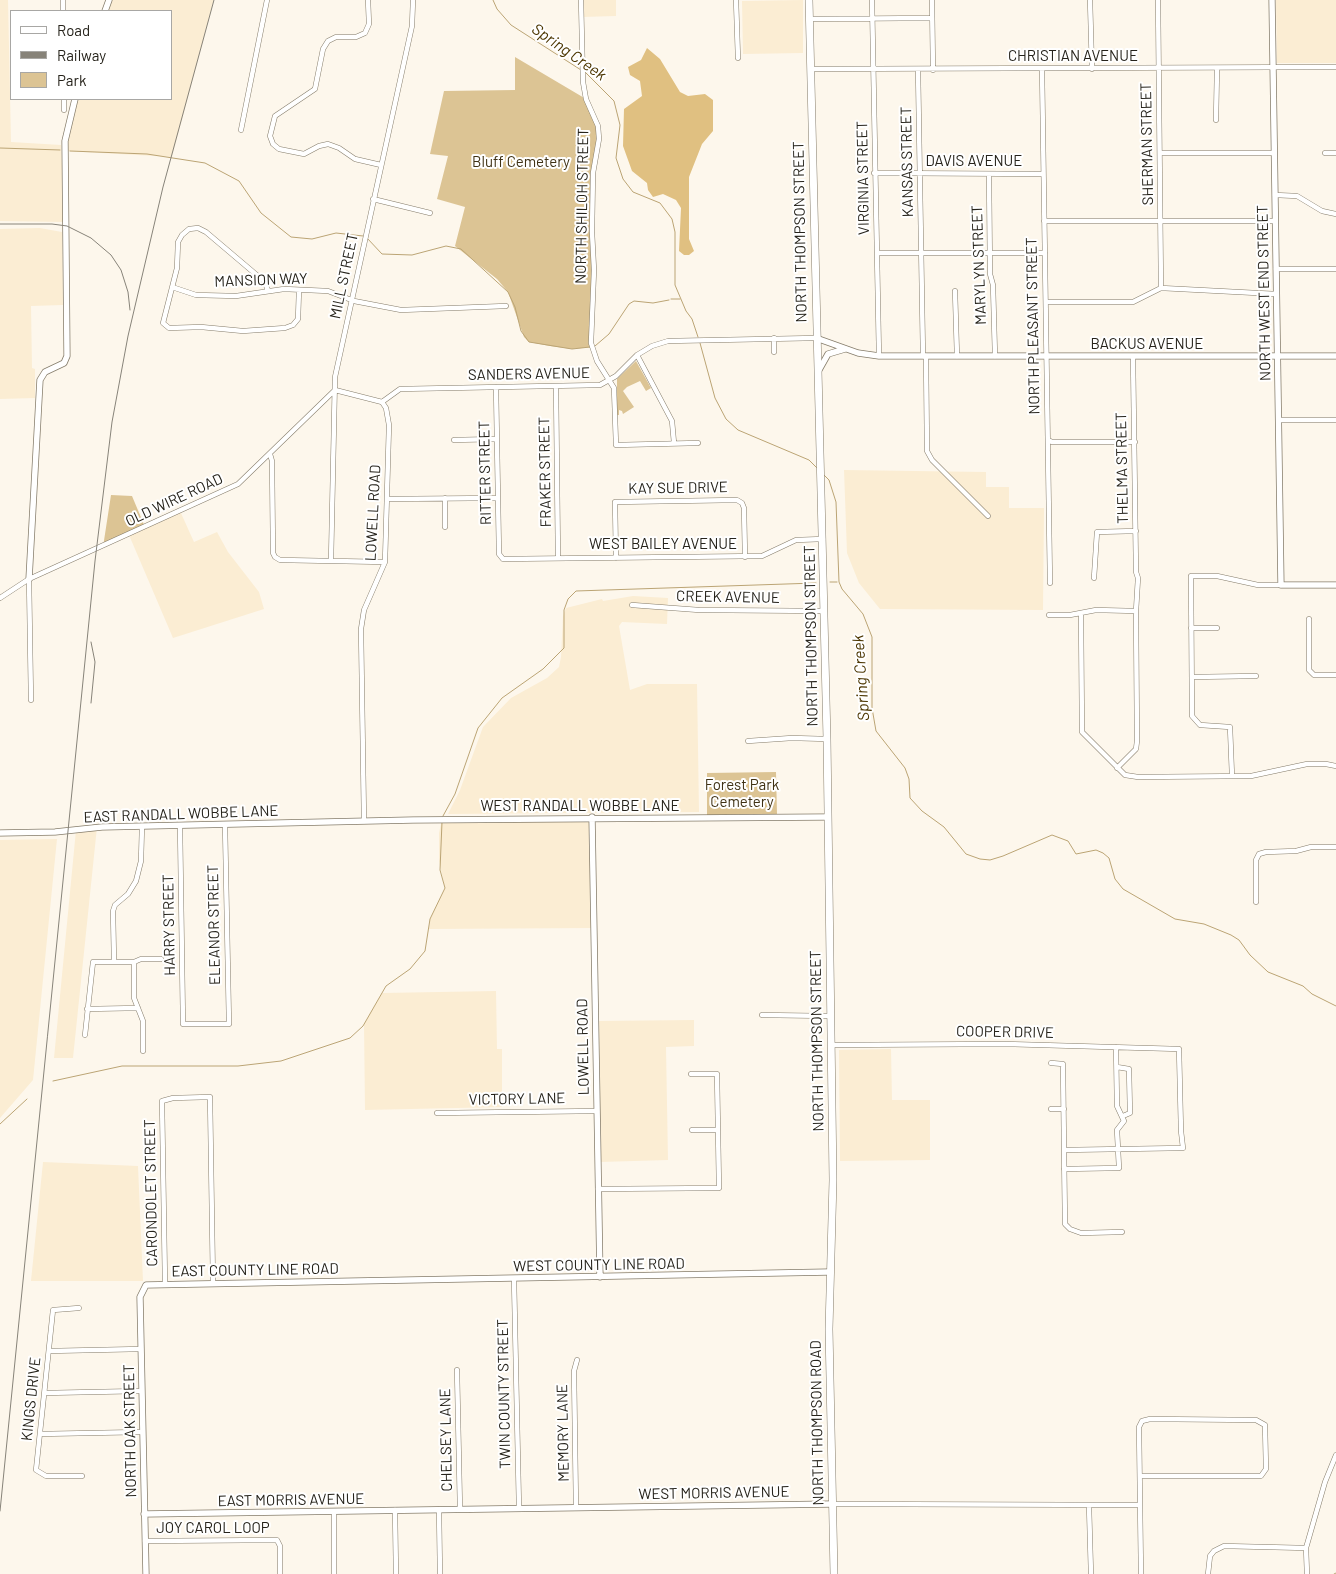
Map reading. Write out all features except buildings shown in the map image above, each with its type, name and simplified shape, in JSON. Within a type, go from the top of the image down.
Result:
[{"type":"main road","name":"NORTH THOMPSON STREET","points":[[809,0],[816,338],[822,458],[833,1180],[829,1272]]},
{"type":"main road","name":"NORTH THOMPSON ROAD","points":[[829,1272],[834,1574]]},
{"type":"street","points":[[241,130],[267,0]]},
{"type":"street","points":[[368,0],[367,29],[361,35],[336,37],[328,41],[324,49],[314,90],[274,116],[270,136],[273,144],[279,149],[304,154],[319,146],[328,144],[339,148],[356,159],[381,165]]},
{"type":"street","name":"MILL STREET","points":[[331,561],[335,377],[412,26],[412,0]]},
{"type":"street","name":"NORTH SHILOH STREET","points":[[581,0],[583,82],[586,99],[598,126],[599,139],[593,173],[592,232],[594,270],[591,343],[597,361],[610,381]]},
{"type":"street","points":[[736,0],[738,58]]},
{"type":"street","name":"VIRGINIA STREET","points":[[872,0],[879,356]]},
{"type":"street","points":[[932,0],[933,70]]},
{"type":"street","points":[[1090,0],[1092,69]]},
{"type":"street","name":"SHERMAN STREET","points":[[1158,0],[1161,288]]},
{"type":"street","name":"NORTH WEST END STREET","points":[[1272,0],[1281,585]]},
{"type":"street","points":[[810,19],[932,18]]},
{"type":"street","name":"CHRISTIAN AVENUE","points":[[811,69],[1217,69],[1336,67]]},
{"type":"street","name":"NORTH PLEASANT STREET","points":[[1042,69],[1050,583]]},
{"type":"street","points":[[1216,120],[1217,69]]},
{"type":"street","name":"KANSAS STREET","points":[[918,70],[924,356]]},
{"type":"street","points":[[64,100],[64,110]]},
{"type":"street","points":[[31,700],[29,579],[40,380],[45,372],[64,363],[66,356],[65,154],[66,129],[75,100]]},
{"type":"street","points":[[1160,153],[1274,153]]},
{"type":"street","points":[[1325,153],[1336,153]]},
{"type":"street","name":"DAVIS AVENUE","points":[[874,174],[1043,174]]},
{"type":"street","name":"MARYLYN STREET","points":[[989,174],[989,254],[990,274],[993,285],[995,356]]},
{"type":"street","points":[[1275,195],[1297,196],[1322,211],[1336,214]]},
{"type":"street","points":[[373,198],[430,213]]},
{"type":"street","points":[[1044,221],[1275,221]]},
{"type":"street","points":[[268,291],[261,279],[206,232],[198,228],[185,232],[180,238],[178,268],[162,320],[163,325],[169,328],[201,327],[242,331],[263,331],[293,325],[299,315],[299,290]]},
{"type":"street","points":[[876,253],[1045,253]]},
{"type":"street","points":[[1276,269],[1336,269]]},
{"type":"street","name":"MANSION WAY","points":[[172,287],[202,295],[240,296],[268,291],[299,290],[334,292],[351,300],[401,310],[506,306]]},
{"type":"street","points":[[1046,302],[1133,302],[1161,288],[1276,294]]},
{"type":"street","points":[[955,291],[957,356]]},
{"type":"street","points":[[774,338],[774,352]]},
{"type":"street","name":"SANDERS AVENUE","points":[[382,402],[400,388],[593,386],[610,381],[637,355],[652,346],[668,341],[816,338]]},
{"type":"street","name":"BACKUS AVENUE","points":[[816,338],[845,349],[879,356],[1336,356]]},
{"type":"street","points":[[818,374],[828,354],[845,349]]},
{"type":"street","points":[[637,355],[672,421],[674,444]]},
{"type":"street","points":[[924,356],[927,451],[932,460],[988,516]]},
{"type":"street","name":"THELMA STREET","points":[[1117,768],[1136,749],[1137,742],[1136,610],[1138,578],[1136,572],[1133,357]]},
{"type":"street","points":[[610,381],[614,388],[616,445],[698,443]]},
{"type":"street","name":"FRAKER STREET","points":[[556,387],[558,558]]},
{"type":"street","name":"RITTER STREET","points":[[496,388],[500,557]]},
{"type":"street","points":[[335,390],[382,402]]},
{"type":"street","name":"OLD WIRE ROAD","points":[[0,598],[29,579],[238,484],[335,390]]},
{"type":"street","name":"LOWELL ROAD","points":[[364,821],[361,629],[364,610],[384,562],[389,425],[386,408],[382,402]]},
{"type":"street","points":[[1278,420],[1336,420]]},
{"type":"street","points":[[454,440],[497,439]]},
{"type":"street","points":[[1048,440],[1052,442],[1135,442]]},
{"type":"street","points":[[270,454],[272,460],[273,552],[275,558],[280,560],[384,562]]},
{"type":"street","points":[[445,498],[445,527]]},
{"type":"street","points":[[387,499],[498,498]]},
{"type":"street","name":"KAY SUE DRIVE","points":[[616,558],[615,502],[737,500],[742,503],[744,508],[745,557]]},
{"type":"street","points":[[1094,578],[1097,532],[1136,531]]},
{"type":"street","name":"WEST BAILEY AVENUE","points":[[500,557],[745,557],[767,554],[796,540],[823,539]]},
{"type":"street","points":[[1281,568],[1288,581],[1301,585]]},
{"type":"street","points":[[1232,776],[1232,734],[1228,726],[1200,725],[1194,720],[1191,708],[1191,576],[1217,576],[1254,585],[1336,585]]},
{"type":"street","name":"CREEK AVENUE","points":[[632,605],[699,610],[824,611]]},
{"type":"street","points":[[1049,615],[1080,614],[1096,610],[1136,610]]},
{"type":"street","points":[[1080,614],[1082,732],[1117,768],[1129,776],[1256,776],[1307,764],[1336,766]]},
{"type":"street","points":[[1309,619],[1310,670],[1314,674],[1336,674]]},
{"type":"street","points":[[1191,628],[1217,628]]},
{"type":"street","points":[[1192,677],[1256,676]]},
{"type":"street","points":[[748,741],[792,738],[826,739]]},
{"type":"street","name":"LOWELL ROAD","points":[[592,817],[600,1277]]},
{"type":"street","name":"WEST RANDALL WOBBE LANE","points":[[364,821],[592,817],[827,817]]},
{"type":"street","name":"EAST RANDALL WOBBE LANE","points":[[0,833],[142,826],[364,821]]},
{"type":"street","name":"ELEANOR STREET","points":[[183,1024],[229,1024],[225,825]]},
{"type":"street","points":[[114,961],[113,911],[116,905],[128,894],[136,880],[141,861],[142,826]]},
{"type":"street","name":"HARRY STREET","points":[[180,826],[183,1024]]},
{"type":"street","points":[[1256,902],[1256,860],[1259,854],[1296,851],[1311,847],[1336,847]]},
{"type":"street","points":[[85,1035],[92,963],[161,959]]},
{"type":"street","points":[[134,962],[134,998],[143,1021],[143,1051]]},
{"type":"street","points":[[87,1009],[138,1008]]},
{"type":"street","points":[[762,1014],[830,1016]]},
{"type":"street","name":"COOPER DRIVE","points":[[831,1044],[1006,1044],[1179,1049],[1183,1148],[1118,1149]]},
{"type":"street","points":[[1064,1169],[1119,1168],[1117,1130],[1122,1124],[1123,1116],[1117,1106],[1116,1047]]},
{"type":"street","points":[[1051,1063],[1063,1064],[1066,1224],[1070,1229],[1081,1233],[1122,1232]]},
{"type":"street","points":[[1116,1067],[1127,1067],[1130,1069],[1130,1113],[1123,1116]]},
{"type":"street","points":[[598,1189],[719,1188],[717,1074],[691,1074]]},
{"type":"street","name":"CARONDOLET STREET","points":[[165,1283],[162,1101],[173,1098],[210,1097],[213,1282]]},
{"type":"street","points":[[1051,1109],[1064,1109]]},
{"type":"street","name":"VICTORY LANE","points":[[437,1113],[597,1111]]},
{"type":"street","points":[[692,1130],[718,1130]]},
{"type":"street","points":[[1064,1150],[1118,1149]]},
{"type":"street","name":"WEST COUNTY LINE ROAD","points":[[368,1281],[829,1272]]},
{"type":"street","name":"TWIN COUNTY STREET","points":[[514,1279],[519,1508]]},
{"type":"street","name":"EAST COUNTY LINE ROAD","points":[[143,1288],[151,1284],[165,1283],[368,1281]]},
{"type":"street","name":"NORTH OAK STREET","points":[[143,1288],[140,1297],[146,1574]]},
{"type":"street","name":"KINGS DRIVE","points":[[79,1308],[53,1310],[36,1470],[46,1476],[82,1476]]},
{"type":"street","points":[[49,1351],[141,1349]]},
{"type":"street","name":"MEMORY LANE","points":[[576,1507],[574,1371],[577,1360]]},
{"type":"street","name":"CHELSEY LANE","points":[[457,1370],[460,1509]]},
{"type":"street","points":[[44,1393],[141,1391]]},
{"type":"street","points":[[1140,1476],[1257,1477],[1264,1475],[1266,1436],[1263,1422],[1256,1420],[1170,1419],[1142,1421],[1139,1428],[1141,1574]]},
{"type":"street","points":[[40,1434],[142,1432]]},
{"type":"street","points":[[1307,1574],[1306,1548],[1325,1482],[1336,1455]]},
{"type":"street","name":"WEST MORRIS AVENUE","points":[[439,1510],[833,1504],[1140,1505]]},
{"type":"street","points":[[1089,1506],[1091,1574]]},
{"type":"street","points":[[395,1510],[396,1574]]},
{"type":"street","points":[[439,1510],[440,1574]]},
{"type":"street","name":"EAST MORRIS AVENUE","points":[[144,1514],[439,1510]]},
{"type":"street","points":[[334,1512],[334,1574]]},
{"type":"street","name":"JOY CAROL LOOP","points":[[145,1541],[278,1540],[280,1546],[280,1574]]},
{"type":"street","points":[[1208,1574],[1210,1556],[1214,1551],[1224,1546],[1306,1548]]},
{"type":"shaded area","points":[[0,0],[8,0],[11,142],[61,145],[65,222],[0,221]]},
{"type":"shaded area","points":[[109,0],[214,0],[172,157],[65,151],[75,100],[172,100],[172,10],[105,10]]},
{"type":"shaded area","points":[[581,0],[616,0],[616,16],[582,17]]},
{"type":"shaded area","points":[[803,0],[803,53],[743,54],[742,1]]},
{"type":"shaded area","points":[[1276,0],[1336,0],[1336,63],[1277,63]]},
{"type":"shaded area","points":[[647,48],[660,59],[680,92],[688,96],[705,94],[713,100],[713,131],[702,144],[689,177],[689,239],[694,251],[689,255],[684,255],[679,251],[681,208],[676,200],[663,194],[653,197],[648,190],[647,183],[632,171],[623,146],[624,109],[642,96],[640,81],[630,75],[628,67],[641,60]]},
{"type":"shaded area","points":[[40,228],[62,232],[63,305],[31,306],[32,368],[35,369],[35,398],[0,399],[0,229]]},
{"type":"shaded area","points":[[844,470],[986,472],[986,487],[1009,487],[1009,508],[1044,508],[1043,610],[880,609],[859,583],[847,553]]},
{"type":"shaded area","points":[[180,511],[194,542],[217,532],[228,552],[259,592],[264,609],[173,638],[129,535]]},
{"type":"shaded area","points":[[633,596],[668,598],[667,624],[622,622],[619,626],[630,690],[647,684],[697,684],[699,812],[448,814],[460,790],[483,727],[511,698],[547,678],[559,667],[563,616],[566,608],[602,599],[603,601]]},
{"type":"shaded area","points":[[592,817],[594,928],[429,929],[430,919],[445,888],[439,861],[439,833],[442,819]]},
{"type":"shaded area","points":[[97,827],[73,1058],[54,1058],[76,830]]},
{"type":"shaded area","points":[[57,839],[33,1080],[0,1118],[0,840]]},
{"type":"shaded area","points":[[496,991],[497,1049],[502,1049],[502,1107],[365,1110],[364,1024],[382,993]]},
{"type":"shaded area","points":[[694,1020],[694,1046],[666,1047],[668,1160],[600,1162],[599,1021]]},
{"type":"shaded area","points":[[891,1049],[892,1100],[930,1100],[930,1160],[840,1161],[839,1050]]},
{"type":"shaded area","points":[[43,1162],[138,1166],[143,1281],[31,1281]]},
{"type":"green space","name":"Bluff Cemetery","points":[[515,57],[586,99],[596,121],[599,139],[593,161],[593,347],[572,349],[529,342],[524,337],[508,292],[497,279],[455,246],[465,207],[437,199],[448,156],[430,154],[444,91],[515,90]]},
{"type":"green space","points":[[636,361],[651,388],[646,391],[640,381],[627,387],[623,391],[634,407],[623,414],[619,410],[619,415],[617,415],[617,379]]},
{"type":"green space","points":[[111,495],[132,496],[145,527],[103,547]]},
{"type":"green space","name":"Forest Park Cemetery","points":[[776,772],[777,814],[707,815],[707,773]]},
{"type":"waterway","name":"Spring Creek","points":[[493,0],[497,9],[511,25],[581,70]]},
{"type":"waterway","name":"Spring Creek","points":[[585,72],[614,101],[620,125],[616,158],[623,179],[633,192],[660,203],[672,219],[675,232],[675,285],[686,311],[692,319],[698,337]]},
{"type":"waterway","points":[[0,148],[60,150]]},
{"type":"waterway","points":[[70,151],[147,154],[205,163],[239,181],[261,213],[291,237],[312,239],[336,233],[363,236]]},
{"type":"waterway","points":[[367,238],[382,254],[412,255],[446,246],[461,249],[508,292],[515,307],[521,331],[529,342],[572,349],[590,347]]},
{"type":"waterway","points":[[671,299],[680,299]]},
{"type":"waterway","points":[[595,346],[609,334],[629,304],[634,301],[653,303],[669,300]]},
{"type":"waterway","name":"Spring Creek","points":[[700,343],[715,398],[726,419],[738,430],[809,460],[817,468]]},
{"type":"waterway","name":"Spring Creek","points":[[823,474],[829,480],[836,502],[839,582],[842,589],[863,614],[872,637],[872,708],[876,731],[905,768],[909,779],[910,798],[922,811],[944,827],[966,854],[980,859],[990,860],[1003,856],[1052,835],[1068,841],[1076,854],[1096,850],[1103,853],[1109,858],[1115,879],[1123,889],[1175,919],[1204,924],[1231,935],[1239,940],[1250,955],[1268,972],[1303,986],[1312,994],[1336,1006]]},
{"type":"waterway","points":[[830,582],[837,582]]},
{"type":"waterway","points":[[443,816],[455,794],[478,728],[502,698],[543,669],[564,648],[564,610],[568,599],[576,591],[816,583]]},
{"type":"waterway","points":[[53,1081],[122,1066],[238,1066],[281,1061],[350,1038],[363,1026],[386,986],[410,969],[425,951],[430,919],[445,888],[440,870],[442,822]]},
{"type":"waterway","points":[[0,1124],[27,1099]]},
{"type":"railway","points":[[0,1511],[95,561],[112,422],[128,336],[163,187],[214,0]]},
{"type":"railway","points":[[0,224],[52,224],[67,226],[91,238],[111,255],[121,270],[128,292],[130,310]]},
{"type":"railway","points":[[91,642],[95,662],[91,703]]}]
